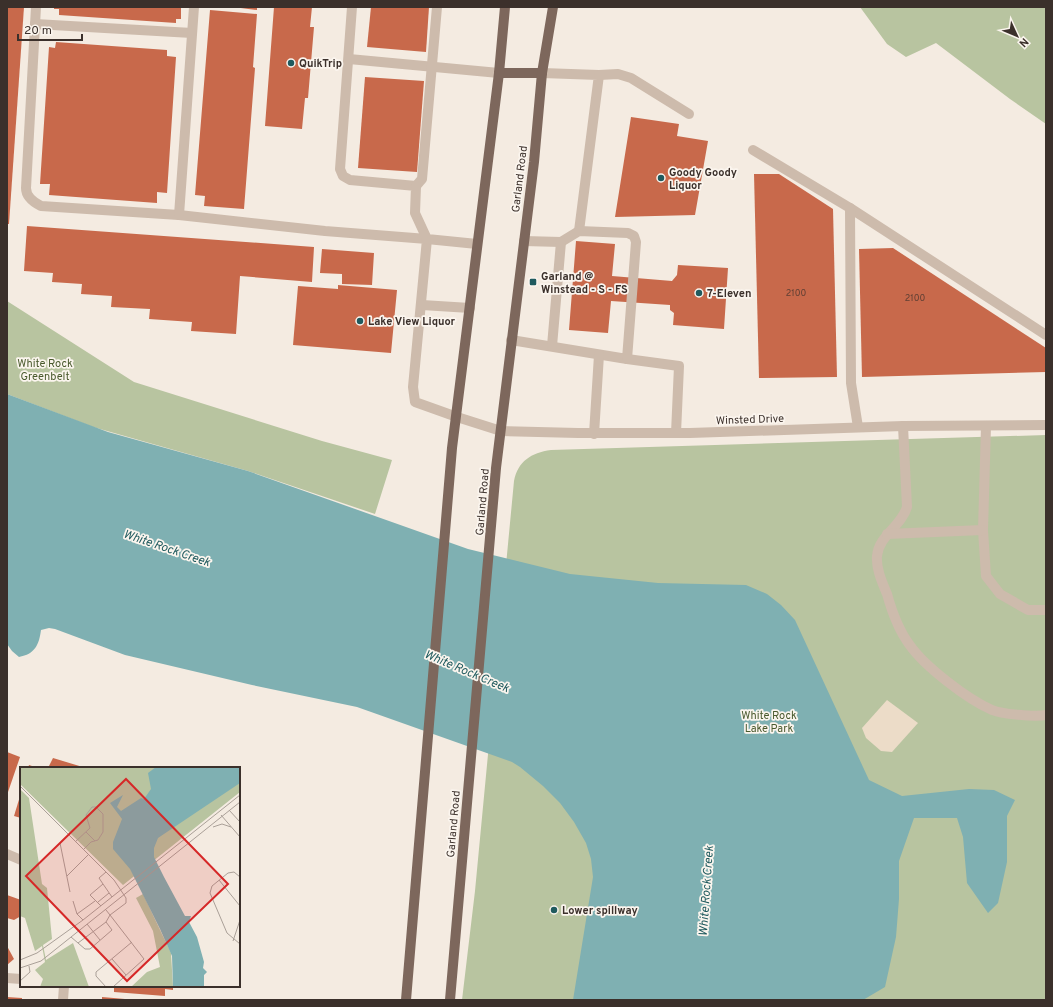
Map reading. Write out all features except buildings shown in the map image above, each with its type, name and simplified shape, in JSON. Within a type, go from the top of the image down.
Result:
[{"type":"main road","points":[[406,1000],[448,493],[477,244],[499,73],[505,7]]},
{"type":"main road","name":"Garland Road","points":[[450,1000],[501,431],[524,241],[542,73],[553,7]]},
{"type":"main road","points":[[499,73],[542,73]]},
{"type":"street","points":[[36,7],[26,193],[29,198],[41,206],[179,215],[324,231],[477,244]]},
{"type":"street","points":[[179,215],[194,7]]},
{"type":"street","points":[[352,7],[340,169],[343,176],[350,180],[416,186]]},
{"type":"street","points":[[437,7],[422,179],[416,186],[415,213],[426,239],[422,305],[470,308]]},
{"type":"street","points":[[35,24],[192,33]]},
{"type":"street","points":[[349,59],[499,73]]},
{"type":"street","points":[[542,73],[599,75],[618,74],[631,78],[689,114]]},
{"type":"street","points":[[579,231],[599,75]]},
{"type":"street","points":[[753,150],[850,208],[1046,335]]},
{"type":"street","points":[[850,208],[852,383],[858,427]]},
{"type":"street","points":[[524,241],[561,242],[579,231],[628,233],[634,236],[636,242],[627,359]]},
{"type":"street","points":[[552,346],[561,242]]},
{"type":"street","name":"Winsted Drive","points":[[422,305],[413,387],[415,402],[501,431],[594,434],[676,433],[858,427],[1046,424]]},
{"type":"street","points":[[512,340],[680,366],[676,433]]},
{"type":"street","points":[[594,434],[599,354]]},
{"type":"street","points":[[903,426],[906,507],[904,517],[887,534],[880,544],[877,554],[877,566],[896,622],[918,656],[953,686],[992,711],[1037,717],[1046,715]]},
{"type":"street","points":[[986,426],[983,530],[986,576],[1000,594],[1028,610],[1046,610]]},
{"type":"street","points":[[887,534],[983,530]]},
{"type":"street","points":[[7,854],[20,860]]},
{"type":"street","points":[[7,978],[20,979]]},
{"type":"street","points":[[62,1000],[64,987]]},
{"type":"green space","points":[[860,7],[1046,7],[1046,124],[1010,99],[936,43],[906,57],[887,44]]},
{"type":"green space","name":"White Rock Greenbelt","points":[[7,301],[134,382],[322,441],[392,460],[375,514],[248,471],[93,427],[7,394]]},
{"type":"green space","name":"White Rock Lake Park","points":[[1046,435],[1046,1000],[462,1000],[475,891],[514,481],[519,468],[526,459],[537,453],[551,450]]},
{"type":"shaded area","points":[[887,700],[918,723],[892,752],[881,751],[866,738],[862,728]]},
{"type":"water","name":"White Rock Creek","points":[[7,394],[108,432],[248,471],[468,549],[570,574],[658,583],[746,585],[767,594],[781,605],[795,620],[869,780],[902,796],[969,789],[994,790],[1015,800],[1007,816],[1007,862],[998,903],[988,913],[967,883],[963,837],[957,818],[914,818],[899,861],[899,899],[896,937],[885,987],[863,1000],[573,1000],[593,877],[591,859],[586,843],[574,822],[560,803],[543,786],[512,762],[357,707],[252,685],[125,655],[55,629],[49,628],[41,630],[39,640],[35,648],[29,654],[19,657],[12,651],[7,644]]},
{"type":"place","name":"QuikTrip","points":[[291,63]]},
{"type":"place","name":"Goody Goody Liquor","points":[[661,178]]},
{"type":"place","name":"Garland @ Winstead - S - FS","points":[[533,282]]},
{"type":"place","name":"7-Eleven","points":[[699,293]]},
{"type":"place","name":"Lake View Liquor","points":[[360,321]]},
{"type":"place","name":"Lower spillway","points":[[554,910]]}]
